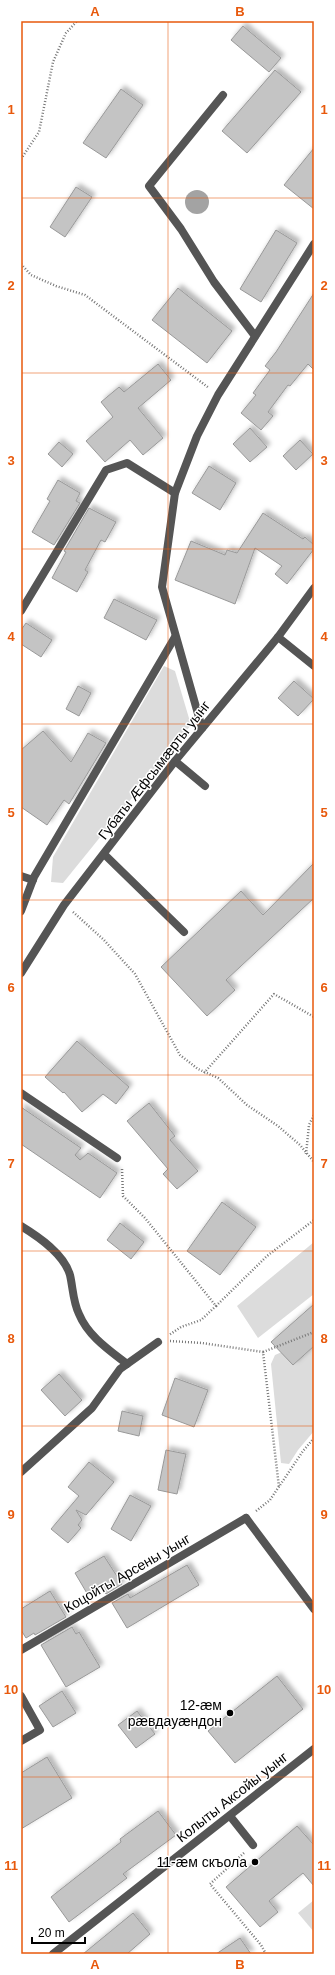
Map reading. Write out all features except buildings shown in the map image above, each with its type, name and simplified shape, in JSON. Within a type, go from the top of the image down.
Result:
[{"type":"street","points":[[223,95],[149,186],[181,229],[214,282],[255,336]]},
{"type":"street","points":[[202,728],[162,587],[175,493],[197,436],[218,395],[314,244]]},
{"type":"street","points":[[21,612],[106,470],[127,463],[175,493]]},
{"type":"street","name":"Губаты Æфсымæрты уынг","points":[[21,973],[64,905],[175,761],[278,637],[314,588]]},
{"type":"street","points":[[21,912],[33,880],[175,637]]},
{"type":"street","points":[[278,637],[314,666]]},
{"type":"street","points":[[175,761],[205,786]]},
{"type":"street","points":[[104,854],[184,932]]},
{"type":"street","points":[[21,876],[33,880]]},
{"type":"street","points":[[21,1093],[117,1158]]},
{"type":"street","points":[[21,1226],[34,1234],[62,1259],[69,1274],[78,1314],[88,1330],[127,1364]]},
{"type":"street","points":[[21,1472],[92,1408],[120,1369],[158,1342]]},
{"type":"street","points":[[246,1518],[314,1609]]},
{"type":"street","name":"Коцойты Арсены уынг","points":[[21,1650],[246,1518]]},
{"type":"street","points":[[21,1696],[40,1730],[21,1742]]},
{"type":"street","name":"Колыты Аксойы уынг","points":[[53,1954],[230,1816],[314,1748]]},
{"type":"street","points":[[230,1816],[253,1845]]},
{"type":"path","points":[[21,159],[39,132],[53,62],[66,33],[77,21]]},
{"type":"path","points":[[21,264],[31,275],[56,286],[86,295],[218,395]]},
{"type":"path","points":[[64,905],[103,939],[135,974],[180,1054],[204,1073],[218,1078],[247,1105],[278,1126],[300,1145],[314,1162]]},
{"type":"path","points":[[204,1073],[274,994],[314,1017]]},
{"type":"path","points":[[306,1154],[309,1126],[314,1115]]},
{"type":"path","points":[[117,1158],[122,1163],[123,1196],[145,1218],[216,1306]]},
{"type":"path","points":[[158,1342],[181,1327],[201,1320],[268,1256],[314,1220]]},
{"type":"path","points":[[158,1342],[178,1340],[263,1352],[314,1332]]},
{"type":"path","points":[[263,1352],[279,1487]]},
{"type":"path","points":[[246,1518],[270,1500],[303,1451],[314,1438]]},
{"type":"path","points":[[253,1845],[210,1884],[261,1945],[266,1954]]},
{"type":"shaded area","points":[[197,190],[206,193],[209,202],[206,211],[197,214],[188,211],[185,202],[188,193]]},
{"type":"shaded area","points":[[164,666],[175,671],[191,725],[63,883],[51,882],[53,857]]},
{"type":"shaded area","points":[[314,1242],[314,1294],[258,1338],[237,1306]]},
{"type":"shaded area","points":[[314,1338],[314,1431],[298,1450],[289,1464],[281,1463],[271,1364],[275,1355]]},
{"type":"shaded area","points":[[314,1900],[314,1932],[298,1913]]},
{"type":"place","name":"12-æм рӕвдауӕндон","points":[[230,1713]]},
{"type":"place","name":"11-æм скъола","points":[[255,1862]]}]
